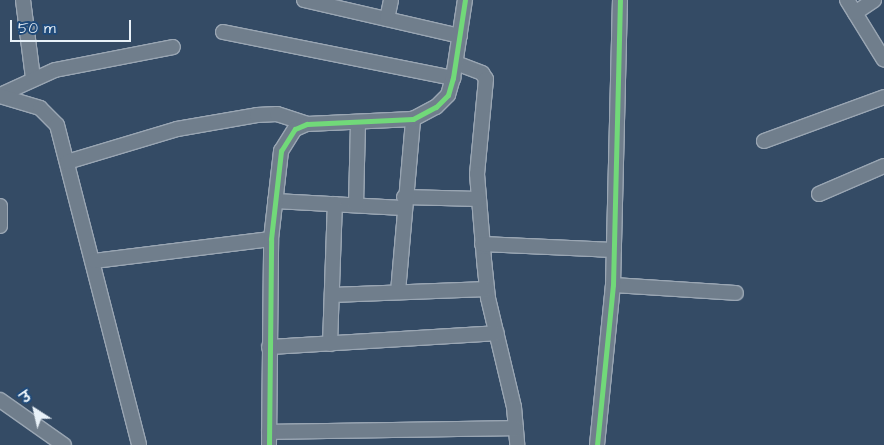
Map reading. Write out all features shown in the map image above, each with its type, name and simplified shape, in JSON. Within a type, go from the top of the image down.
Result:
[{"type":"street","points":[[23,0],[33,78]]},
{"type":"street","points":[[304,0],[460,36]]},
{"type":"street","points":[[387,18],[391,0]]},
{"type":"street","points":[[67,162],[177,129],[257,115],[277,114],[307,124],[413,119],[436,107],[448,95],[456,63],[464,0]]},
{"type":"street","points":[[597,445],[613,285],[620,0]]},
{"type":"street","points":[[847,0],[884,60]]},
{"type":"street","points":[[855,13],[874,0]]},
{"type":"street","points":[[223,32],[358,56],[453,78]]},
{"type":"street","points":[[0,95],[33,78],[55,70],[173,47]]},
{"type":"street","points":[[456,63],[482,73],[486,78],[477,174],[482,244],[487,289],[516,428],[517,445]]},
{"type":"street","points":[[0,95],[40,108],[52,117],[67,162],[94,261],[139,445]]},
{"type":"street","points":[[764,141],[884,97]]},
{"type":"street","points":[[398,292],[403,202],[413,119]]},
{"type":"street","points":[[356,205],[358,122]]},
{"type":"street","points":[[307,124],[295,130],[281,151],[270,239],[269,438],[516,428]]},
{"type":"street","points":[[819,194],[884,166]]},
{"type":"street","points":[[275,201],[356,205],[479,198]]},
{"type":"street","points":[[330,344],[335,204]]},
{"type":"street","points":[[0,206],[0,226]]},
{"type":"street","points":[[94,261],[270,239]]},
{"type":"street","points":[[482,244],[614,250]]},
{"type":"street","points":[[613,285],[736,293]]},
{"type":"street","points":[[332,295],[487,289]]},
{"type":"street","points":[[269,346],[497,333]]},
{"type":"street","points":[[0,400],[64,445]]},
{"type":"cycle path","points":[[269,445],[271,239],[281,151],[295,129],[307,124],[413,119],[436,107],[448,95],[453,78],[465,0]]},
{"type":"cycle path","points":[[597,445],[613,285],[620,0]]}]
